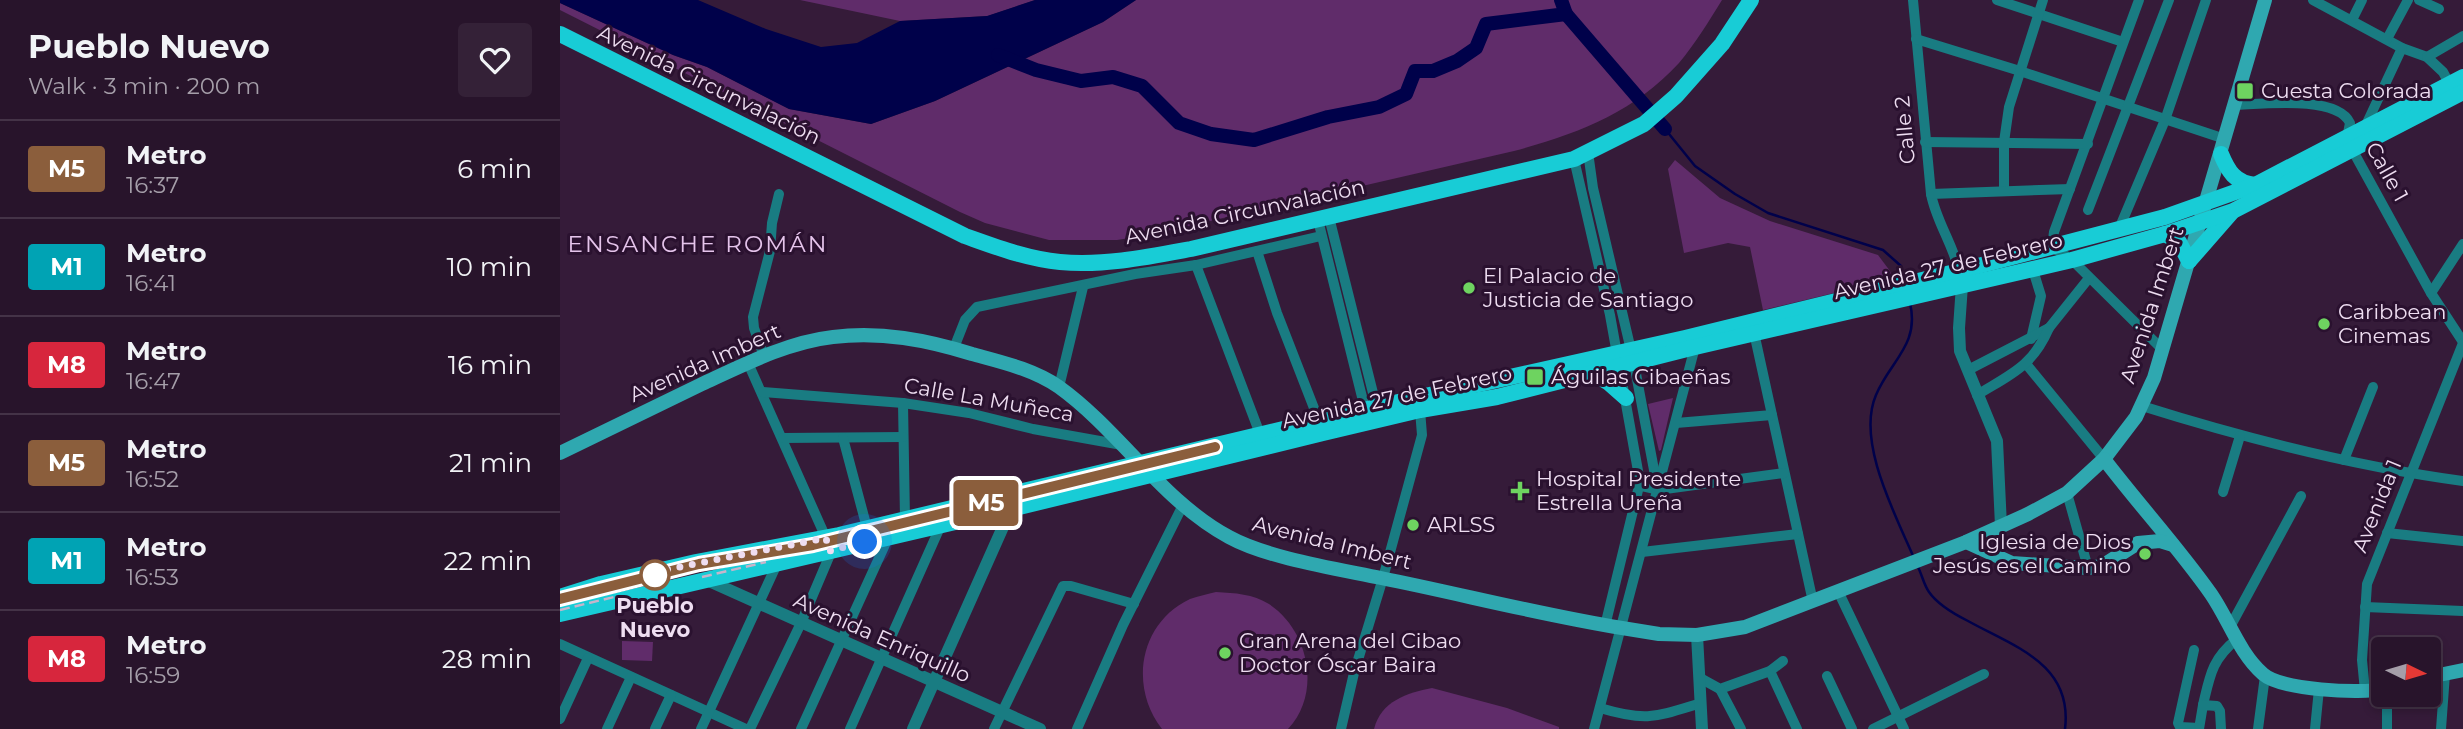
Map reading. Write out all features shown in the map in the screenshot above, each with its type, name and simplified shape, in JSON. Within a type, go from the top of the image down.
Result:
[{"type":"main road","name":"Avenida Circunvalación","points":[[563,38],[965,236],[1033,257],[1059,262],[1089,263],[1141,259],[1323,225],[1581,156],[1644,124],[1676,96],[1722,44],[1751,0]]},
{"type":"main road","name":"Avenida Imbert","points":[[560,452],[764,356],[831,337],[873,335],[910,338],[954,348],[1030,372],[1059,387],[1141,462],[1183,505],[1238,541],[1283,555],[1383,578],[1622,628],[1659,634],[1697,635],[1745,628],[2001,526],[2067,493],[2104,459],[2141,406],[2154,379],[2265,0]]},
{"type":"main road","name":"Avenida 27 de Febrero","points":[[560,614],[777,564],[867,528],[905,519],[1152,475],[1373,415],[1626,358],[1924,286],[1961,278],[2033,270],[2165,234],[2233,211],[2350,144],[2367,121],[2456,80]]},
{"type":"main road","name":"Avenida 27 de Febrero","points":[[1961,278],[1977,266],[2205,204],[2350,144],[2463,92]]},
{"type":"main road","points":[[2223,146],[2233,177],[2239,182],[2255,185]]},
{"type":"main road","points":[[2165,234],[2179,242],[2189,261],[2233,211]]},
{"type":"main road","name":"Avenida 27 de Febrero","points":[[560,597],[601,584],[696,562],[889,536],[941,525],[1141,462],[1319,421],[1420,410],[1497,397],[1594,374],[1626,358],[1695,347],[1752,327]]},
{"type":"main road","points":[[1594,374],[1626,398]]},
{"type":"main road","points":[[2104,459],[2213,597],[2246,654],[2265,676],[2288,684],[2319,689],[2371,690]]},
{"type":"main road","points":[[1966,542],[2012,563],[2088,568],[2102,566],[2138,543],[2160,541],[2173,545]]},
{"type":"main road","points":[[2441,675],[2463,670]]},
{"type":"street","name":"Calle 2","points":[[1913,0],[1931,194],[1934,208],[1955,251],[1961,278],[1960,351],[1997,441],[2001,526]]},
{"type":"street","points":[[1997,0],[2123,42]]},
{"type":"street","points":[[2004,191],[2004,142],[2009,107],[2043,0]]},
{"type":"street","points":[[2139,0],[2054,232],[2052,247],[2072,260],[2163,349]]},
{"type":"street","points":[[2088,210],[2169,0]]},
{"type":"street","points":[[2119,229],[2165,120],[2206,0]]},
{"type":"street","points":[[2313,0],[2402,48],[2427,57],[2456,80]]},
{"type":"street","points":[[2352,20],[2362,0]]},
{"type":"street","points":[[2387,39],[2408,0]]},
{"type":"street","points":[[2419,0],[2439,9]]},
{"type":"street","points":[[2427,57],[2463,36]]},
{"type":"street","points":[[1916,39],[2128,107],[2223,146]]},
{"type":"street","points":[[2235,105],[2319,105],[2367,121],[2402,48]]},
{"type":"street","name":"Calle 1","points":[[2345,115],[2350,125],[2350,144],[2431,293],[2463,343]]},
{"type":"street","points":[[1925,142],[2088,144]]},
{"type":"street","points":[[1581,156],[1596,200],[1626,358],[1658,490]]},
{"type":"street","points":[[1931,194],[2070,189]]},
{"type":"street","points":[[764,356],[753,317],[770,251],[772,223],[779,194]]},
{"type":"street","points":[[954,348],[965,320],[977,307],[1257,251],[1323,225]]},
{"type":"street","points":[[1323,225],[1373,415]]},
{"type":"street","points":[[1323,225],[1373,415]]},
{"type":"street","points":[[2431,293],[2463,243]]},
{"type":"street","points":[[1257,251],[1277,313],[1319,421]]},
{"type":"street","name":"Calle 2","points":[[1955,251],[1977,266]]},
{"type":"street","points":[[1196,265],[1260,434]]},
{"type":"street","points":[[2031,339],[2040,296],[2039,284],[2033,270]]},
{"type":"street","points":[[1977,395],[2026,365],[2041,346],[2049,328],[2089,278]]},
{"type":"street","points":[[1059,387],[1083,287]]},
{"type":"street","points":[[1752,327],[1813,602]]},
{"type":"street","points":[[1968,370],[2002,350],[2031,339],[2049,328]]},
{"type":"street","name":"Avenida 1","points":[[2365,691],[2362,660],[2367,584],[2463,343]]},
{"type":"street","points":[[1594,729],[1695,347]]},
{"type":"street","points":[[1605,625],[1640,486],[1626,398],[1626,358]]},
{"type":"street","points":[[560,644],[588,659],[748,729],[801,623],[829,557],[827,544],[783,438],[748,363]]},
{"type":"street","points":[[2026,365],[2104,459]]},
{"type":"street","points":[[2344,460],[2373,387]]},
{"type":"street","name":"Calle La Muñeca","points":[[763,392],[903,402],[1123,445]]},
{"type":"street","points":[[903,402],[905,519]]},
{"type":"street","points":[[2141,406],[2240,436],[2411,474],[2463,481]]},
{"type":"street","points":[[1341,729],[1354,673],[1422,435],[1420,410]]},
{"type":"street","points":[[1676,423],[1772,415]]},
{"type":"street","points":[[2223,492],[2240,436]]},
{"type":"street","points":[[783,438],[903,437]]},
{"type":"street","points":[[843,438],[867,528]]},
{"type":"street","points":[[1640,486],[1658,490],[1784,472]]},
{"type":"street","points":[[2067,493],[2088,568]]},
{"type":"street","points":[[2194,650],[2179,727],[2199,728],[2216,660],[2234,633],[2301,496]]},
{"type":"street","points":[[914,729],[1009,502]]},
{"type":"street","points":[[1076,729],[1183,505]]},
{"type":"street","points":[[850,729],[941,525]]},
{"type":"street","points":[[2387,533],[2463,541]]},
{"type":"street","points":[[1642,552],[1798,534]]},
{"type":"street","points":[[801,729],[889,536]]},
{"type":"street","points":[[701,729],[777,564]]},
{"type":"street","name":"Avenida Enriquillo","points":[[709,581],[1040,729]]},
{"type":"street","points":[[994,729],[1063,586],[1134,604]]},
{"type":"street","points":[[1838,591],[1904,729]]},
{"type":"street","points":[[2365,607],[2463,611]]},
{"type":"street","points":[[1697,635],[1702,729]]},
{"type":"street","points":[[560,719],[588,659]]},
{"type":"street","points":[[1720,689],[1769,671],[1783,661]]},
{"type":"street","points":[[1769,671],[1797,729]]},
{"type":"street","points":[[1873,729],[1984,674]]},
{"type":"street","points":[[2441,729],[2445,674]]},
{"type":"street","points":[[1827,676],[1852,729]]},
{"type":"street","points":[[2258,729],[2265,676]]},
{"type":"street","points":[[607,729],[631,677]]},
{"type":"street","points":[[1700,678],[1720,689],[1741,729]]},
{"type":"street","points":[[2315,729],[2319,689]]},
{"type":"street","points":[[655,729],[671,695]]},
{"type":"street","points":[[1600,708],[1629,717],[1647,718],[1701,703]]},
{"type":"street","points":[[2203,705],[2217,706],[2220,710],[2221,729]]},
{"type":"street","points":[[2387,707],[2387,729]]},
{"type":"shaded area","points":[[560,0],[698,0],[766,29],[821,47],[857,43],[900,21],[987,16],[1035,0],[1136,0],[1103,22],[935,101],[871,124],[789,109],[707,67],[673,55],[560,3]]},
{"type":"shaded area","points":[[800,0],[1035,0],[988,16],[900,21]]},
{"type":"shaded area","points":[[1136,0],[1722,0],[1685,56],[1661,80],[1623,108],[1582,129],[1514,151],[1149,235],[1117,240],[1049,240],[985,223],[560,10],[560,3],[673,55],[707,67],[789,109],[871,124],[935,101],[1103,22]]},
{"type":"shaded area","points":[[1675,160],[1720,198],[1770,221],[1878,255],[1890,271],[1892,279],[1763,310],[1750,247],[1728,243],[1684,253],[1668,169]]},
{"type":"shaded area","points":[[1673,398],[1661,450],[1659,451],[1648,404]]},
{"type":"shaded area","name":"Gran Arena del Cibao Doctor Óscar Baira","points":[[1216,592],[1257,598],[1283,615],[1294,629],[1302,645],[1307,680],[1305,698],[1299,714],[1288,729],[1162,729],[1152,712],[1145,694],[1143,676],[1144,657],[1150,640],[1159,624],[1173,610],[1190,599]]},
{"type":"shaded area","points":[[622,641],[653,642],[652,661],[622,660]]},
{"type":"shaded area","points":[[1432,688],[1507,708],[1559,729],[1374,729],[1382,711],[1396,700]]},
{"type":"waterway","points":[[998,55],[1036,70],[1081,81],[1113,77],[1142,86],[1179,123],[1211,134],[1254,140],[1328,117],[1379,107],[1406,94],[1415,71],[1433,71],[1457,61],[1476,48],[1486,24],[1566,14],[1561,0]]},
{"type":"waterway","points":[[1566,14],[1665,129]]},
{"type":"waterway","points":[[1665,129],[1695,166],[1735,194],[1768,213],[1883,250],[1901,266],[1904,280]]},
{"type":"waterway","points":[[1910,303],[1911,330],[1902,352],[1876,395],[1871,413],[1871,434],[1880,477],[1914,558]]},
{"type":"waterway","points":[[1918,567],[1927,589],[1942,605],[2021,649],[2050,673],[2060,688],[2065,707],[2065,729]]},
{"type":"railway","points":[[699,564],[813,545],[1215,447]]},
{"type":"railway","points":[[702,577],[766,562]]},
{"type":"railway","points":[[560,599],[611,585]]},
{"type":"railway","points":[[560,610],[614,597]]},
{"type":"metro line","name":"M5","points":[[560,599],[699,564],[813,545],[1215,447]]},
{"type":"place","name":"Cuesta Colorada","points":[[2245,91]]},
{"type":"place","name":"El Palacio de Justicia de Santiago","points":[[1469,288]]},
{"type":"place","name":"Caribbean Cinemas","points":[[2324,324]]},
{"type":"place","name":"Águilas Cibaeñas","points":[[1535,377]]},
{"type":"place","name":"Hospital Presidente Estrella Ureña","points":[[1520,491]]},
{"type":"place","name":"ARLSS","points":[[1413,525]]},
{"type":"place","name":"Iglesia de Dios Jesús es el Camino","points":[[2145,554]]},
{"type":"place","name":"Pueblo Nuevo","points":[[655,575]]},
{"type":"place","name":"Gran Arena del Cibao Doctor Óscar Baira","points":[[1225,653]]},
{"type":"district","name":"ENSANCHE ROMÁN","points":[[698,244]]},
{"type":"route","points":[[655,575],[649,573],[826,538],[829,551],[865,542]]}]
